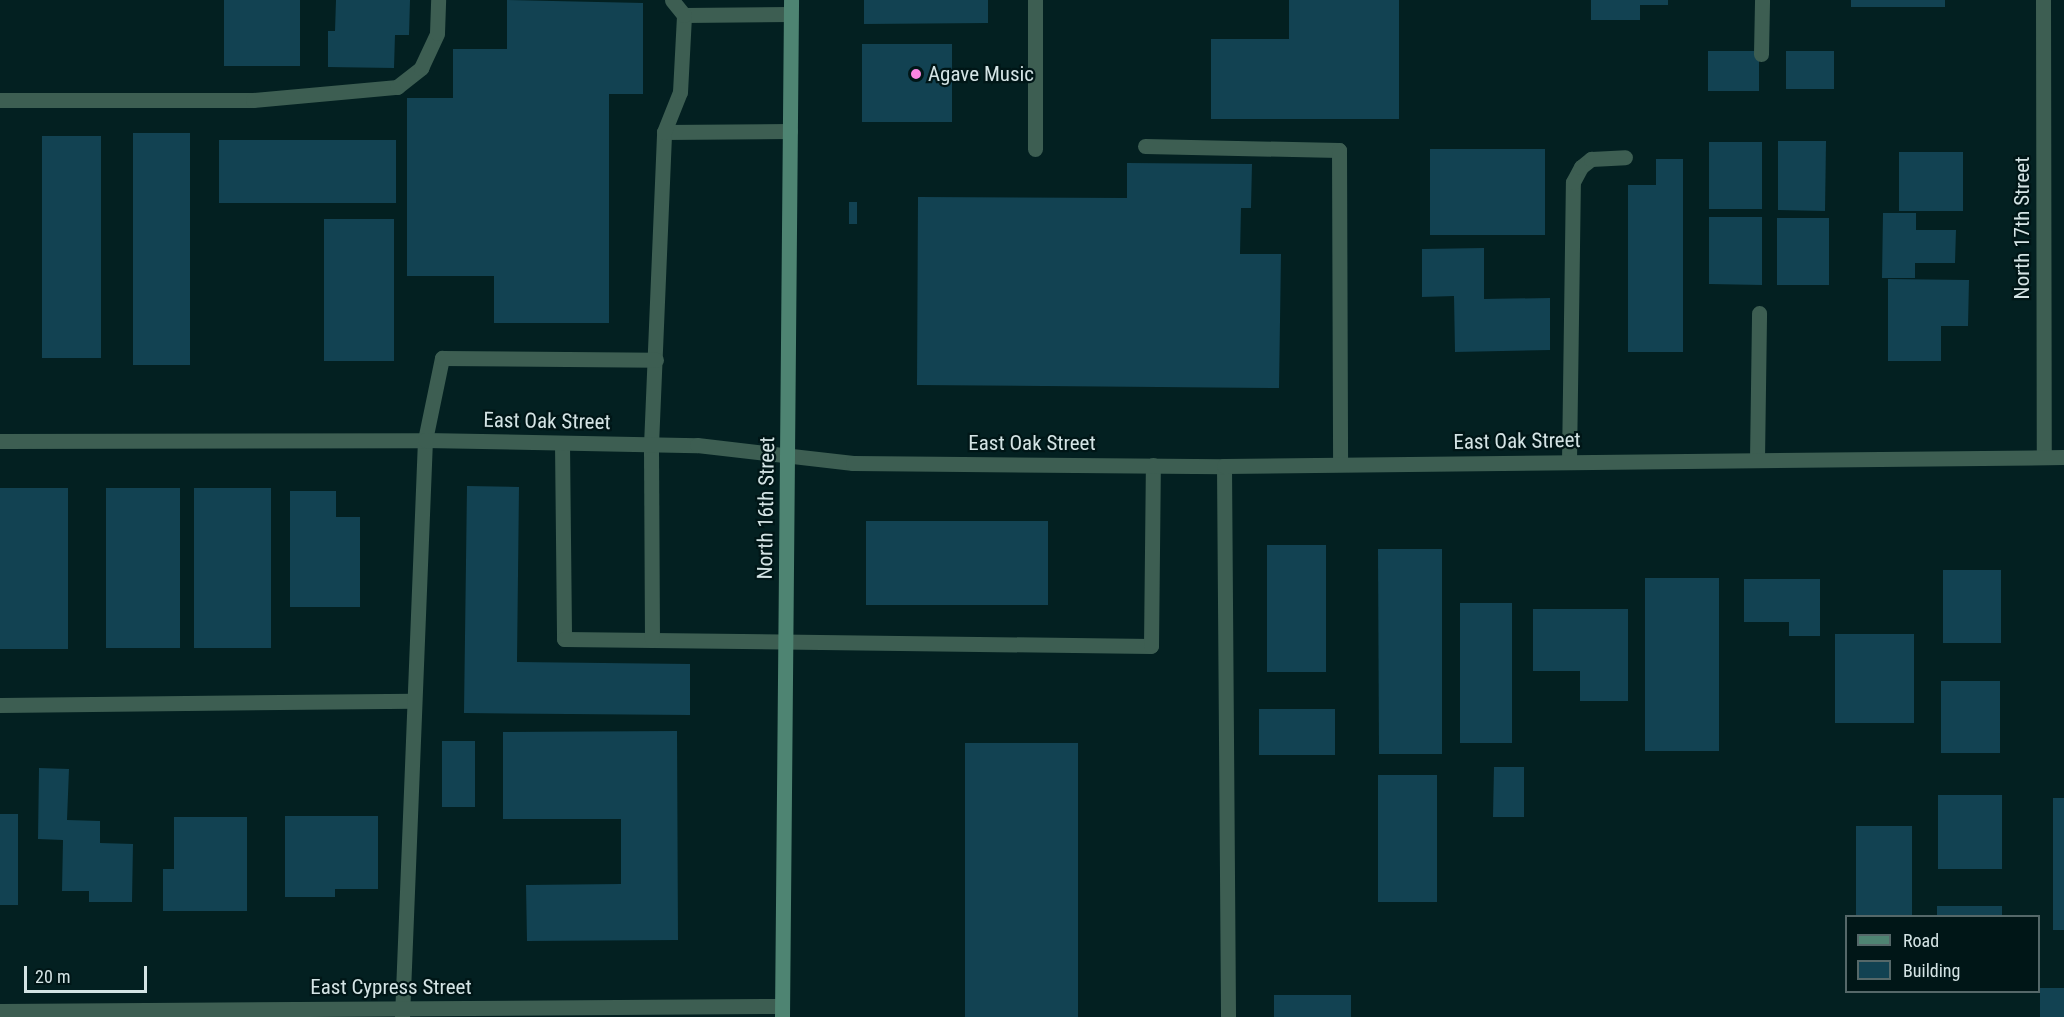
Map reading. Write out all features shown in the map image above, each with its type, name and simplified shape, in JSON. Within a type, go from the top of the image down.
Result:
[{"type":"main road","name":"North 16th Street","points":[[782,1012],[790,7]]},
{"type":"street","points":[[0,100],[253,100],[397,87],[421,68],[437,33],[438,0]]},
{"type":"street","points":[[652,640],[651,445],[664,132],[680,92],[684,15],[672,0]]},
{"type":"street","points":[[1035,0],[1035,149]]},
{"type":"street","points":[[1761,54],[1762,0]]},
{"type":"street","name":"North 17th Street","points":[[2043,0],[2044,457]]},
{"type":"street","points":[[684,15],[790,7]]},
{"type":"street","points":[[664,132],[790,130]]},
{"type":"street","points":[[1145,146],[1339,150],[1340,464]]},
{"type":"street","points":[[1569,462],[1573,182],[1581,167],[1591,159],[1625,157]]},
{"type":"street","points":[[1756,460],[1759,313]]},
{"type":"street","points":[[402,1013],[425,440],[442,358],[656,360]]},
{"type":"street","name":"East Oak Street","points":[[0,441],[562,442],[716,447],[854,463],[1224,466],[2064,457]]},
{"type":"street","points":[[562,442],[564,639],[1151,646],[1153,465]]},
{"type":"street","points":[[1224,466],[1228,1017]]},
{"type":"street","points":[[0,705],[414,701]]},
{"type":"street","name":"East Cypress Street","points":[[0,1011],[782,1012]]},
{"type":"building","points":[[224,0],[300,0],[300,66],[224,66]]},
{"type":"building","points":[[336,0],[410,0],[409,35],[395,35],[394,68],[328,67],[328,31],[335,31]]},
{"type":"building","points":[[507,0],[643,3],[643,94],[609,94],[609,323],[494,323],[494,276],[407,276],[407,98],[453,98],[453,49],[507,49]]},
{"type":"building","points":[[864,0],[988,0],[988,23],[864,24]]},
{"type":"building","points":[[1289,0],[1399,0],[1399,119],[1211,119],[1211,39],[1289,39]]},
{"type":"building","points":[[1591,0],[1668,0],[1668,5],[1640,5],[1640,20],[1591,20]]},
{"type":"building","points":[[1851,0],[1945,0],[1945,7],[1851,7]]},
{"type":"building","points":[[862,44],[952,44],[952,122],[862,122]]},
{"type":"building","points":[[1708,51],[1759,51],[1759,91],[1708,91]]},
{"type":"building","points":[[1786,51],[1834,51],[1834,89],[1786,89]]},
{"type":"building","points":[[133,133],[190,133],[190,365],[133,365]]},
{"type":"building","points":[[42,136],[101,136],[101,358],[42,358]]},
{"type":"building","points":[[219,140],[396,140],[396,203],[219,203]]},
{"type":"building","points":[[1778,141],[1826,141],[1825,211],[1778,210]]},
{"type":"building","points":[[1709,142],[1762,142],[1762,209],[1709,209]]},
{"type":"building","points":[[1430,149],[1545,149],[1545,235],[1430,235]]},
{"type":"building","points":[[1899,152],[1963,152],[1963,211],[1899,211]]},
{"type":"building","points":[[1656,159],[1683,159],[1683,352],[1628,352],[1628,185],[1656,185]]},
{"type":"building","points":[[1127,163],[1252,164],[1251,208],[1241,208],[1240,254],[1281,254],[1279,388],[917,385],[918,197],[1127,198]]},
{"type":"building","points":[[849,202],[857,202],[857,224],[849,224]]},
{"type":"building","points":[[1883,213],[1916,213],[1916,230],[1956,230],[1955,263],[1915,263],[1915,278],[1882,278]]},
{"type":"building","points":[[1709,217],[1762,217],[1762,285],[1709,284]]},
{"type":"building","points":[[1777,218],[1829,218],[1829,285],[1777,285]]},
{"type":"building","points":[[324,219],[394,219],[394,361],[324,361]]},
{"type":"building","points":[[1484,248],[1484,299],[1550,298],[1550,350],[1455,352],[1454,296],[1422,297],[1422,249]]},
{"type":"building","points":[[1888,279],[1969,280],[1968,326],[1941,326],[1941,361],[1888,361]]},
{"type":"building","points":[[467,486],[519,487],[517,662],[690,664],[690,715],[464,713]]},
{"type":"building","points":[[0,488],[68,488],[68,649],[0,649]]},
{"type":"building","points":[[106,488],[180,488],[180,648],[106,648]]},
{"type":"building","points":[[194,488],[271,488],[271,648],[194,648]]},
{"type":"building","points":[[290,491],[336,491],[336,517],[360,517],[360,607],[290,607]]},
{"type":"building","points":[[866,521],[1048,521],[1048,605],[866,605]]},
{"type":"building","points":[[1267,545],[1326,545],[1326,672],[1267,672]]},
{"type":"building","points":[[1378,549],[1442,549],[1442,754],[1379,754]]},
{"type":"building","points":[[1943,570],[2001,570],[2001,643],[1943,643]]},
{"type":"building","points":[[1645,578],[1719,578],[1719,751],[1645,751]]},
{"type":"building","points":[[1744,579],[1820,579],[1820,636],[1789,636],[1789,622],[1744,622]]},
{"type":"building","points":[[1460,603],[1512,603],[1512,743],[1460,743]]},
{"type":"building","points":[[1533,609],[1628,609],[1628,701],[1580,701],[1580,671],[1533,671]]},
{"type":"building","points":[[1835,634],[1914,634],[1914,723],[1835,723]]},
{"type":"building","points":[[1941,681],[2000,681],[2000,753],[1941,753]]},
{"type":"building","points":[[1259,709],[1335,709],[1335,755],[1259,755]]},
{"type":"building","points":[[677,731],[678,940],[527,941],[526,885],[621,884],[621,819],[503,819],[503,732]]},
{"type":"building","points":[[442,741],[475,741],[475,807],[442,807]]},
{"type":"building","points":[[965,743],[1078,743],[1078,1017],[965,1017]]},
{"type":"building","points":[[1494,767],[1524,767],[1524,817],[1493,817]]},
{"type":"building","points":[[39,768],[69,769],[67,820],[100,821],[100,843],[133,844],[132,902],[89,902],[89,891],[62,891],[63,840],[38,839]]},
{"type":"building","points":[[1378,775],[1437,775],[1437,902],[1378,902]]},
{"type":"building","points":[[1938,795],[2002,795],[2002,869],[1938,869]]},
{"type":"building","points":[[2053,798],[2064,798],[2064,930],[2053,930]]},
{"type":"building","points":[[0,814],[18,814],[18,905],[0,905]]},
{"type":"building","points":[[285,816],[378,816],[378,889],[335,889],[335,897],[285,897]]},
{"type":"building","points":[[174,817],[247,817],[247,911],[163,911],[163,869],[174,869]]},
{"type":"building","points":[[1856,826],[1912,826],[1912,915],[1856,915]]},
{"type":"building","points":[[1937,906],[2002,906],[2002,915],[1937,915]]},
{"type":"building","points":[[2040,988],[2064,988],[2064,1017],[2040,1017]]},
{"type":"building","points":[[1274,995],[1351,995],[1351,1017],[1274,1017]]},
{"type":"place","name":"Agave Music","points":[[916,74]]}]
